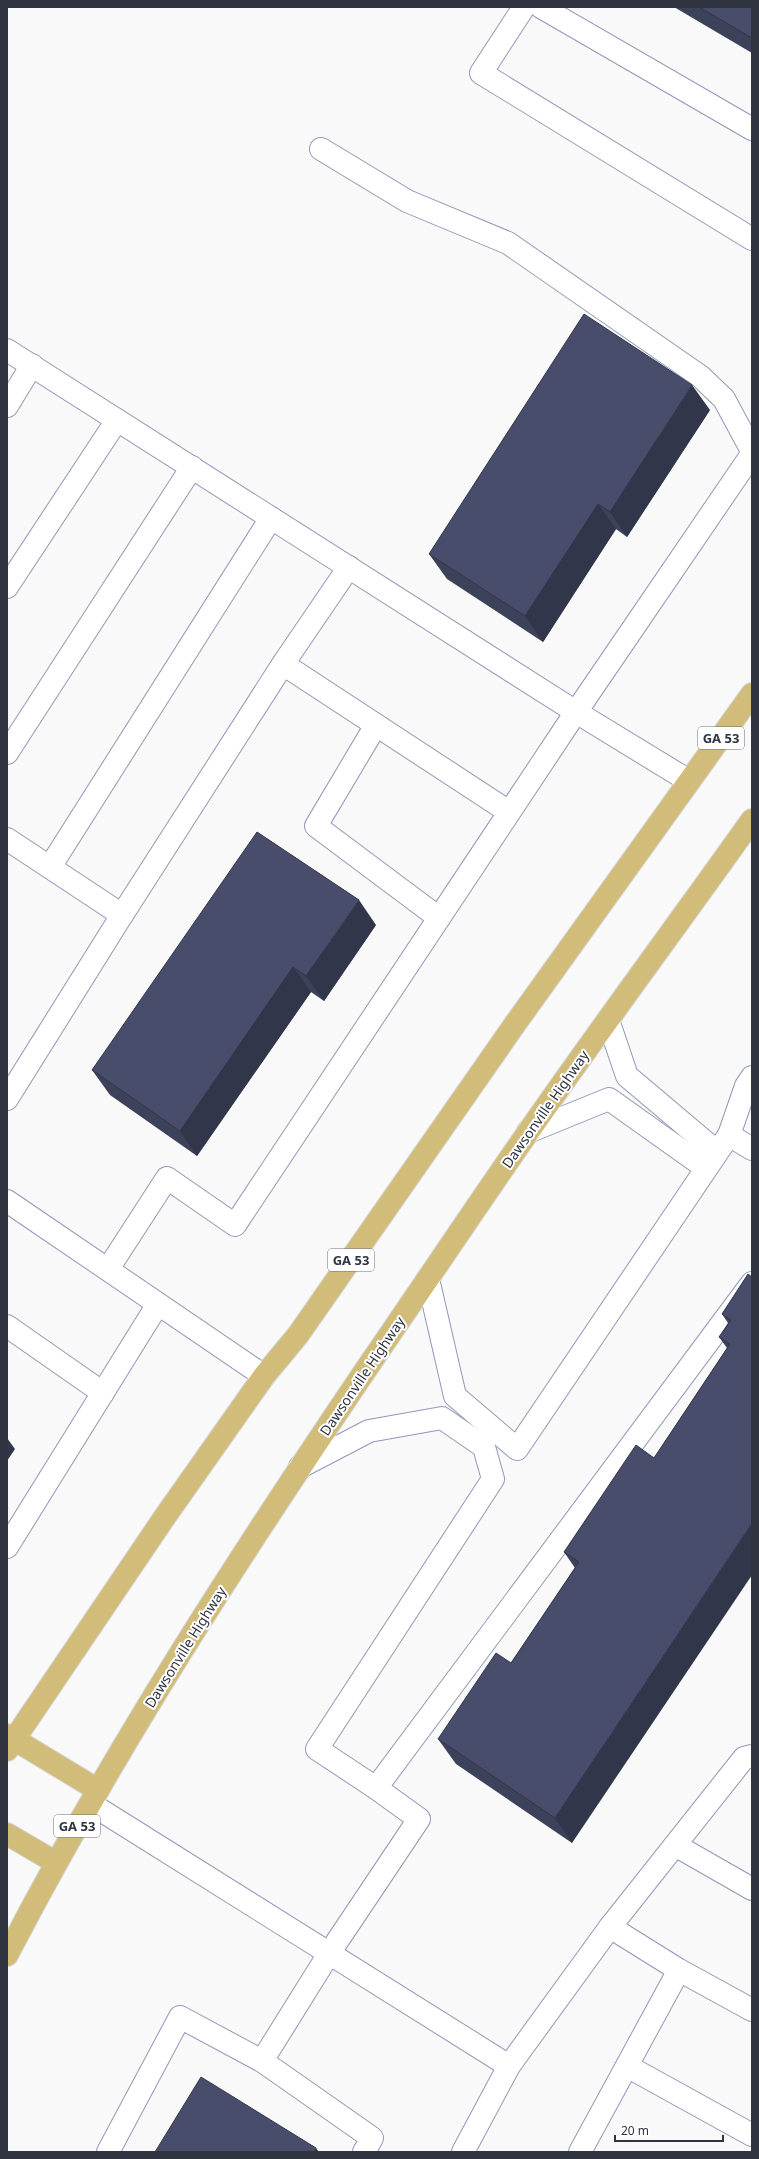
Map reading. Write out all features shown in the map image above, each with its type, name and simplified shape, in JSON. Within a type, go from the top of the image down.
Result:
[{"type":"main road","name":"GA 53","points":[[9,1742],[264,1376],[298,1335],[520,1018],[752,694]]},
{"type":"main road","name":"Dawsonville Highway","points":[[7,1955],[55,1862],[206,1610],[300,1467],[528,1132],[752,820]]},
{"type":"main road","points":[[9,1742],[94,1797]]},
{"type":"main road","points":[[7,1834],[55,1862]]},
{"type":"lane","points":[[524,7],[481,73],[752,239]]},
{"type":"lane","points":[[541,7],[752,129]]},
{"type":"lane","points":[[108,1269],[167,1178],[235,1225],[509,812],[752,453],[724,399],[694,372],[508,243],[407,201],[321,149]]},
{"type":"lane","points":[[7,350],[576,712],[689,782]]},
{"type":"lane","points":[[7,406],[32,366]]},
{"type":"lane","points":[[7,587],[117,420]]},
{"type":"lane","points":[[7,753],[192,467]]},
{"type":"lane","points":[[50,867],[271,518]]},
{"type":"lane","points":[[7,1099],[122,915],[283,664],[349,567]]},
{"type":"lane","points":[[283,664],[509,812]]},
{"type":"lane","points":[[376,726],[316,826],[439,918]]},
{"type":"lane","points":[[7,839],[122,915]]},
{"type":"lane","points":[[608,1020],[627,1076],[717,1152]]},
{"type":"lane","points":[[428,1278],[455,1396],[517,1449],[717,1152],[746,1086],[752,1077]]},
{"type":"lane","points":[[528,1132],[609,1099],[717,1152],[752,1149]]},
{"type":"lane","points":[[7,1201],[264,1376]]},
{"type":"lane","points":[[376,1788],[752,1282]]},
{"type":"lane","points":[[7,1547],[158,1304]]},
{"type":"lane","points":[[7,1326],[103,1392]]},
{"type":"lane","points":[[262,2061],[330,1952],[419,1819],[376,1788],[317,1749],[493,1479],[484,1447],[442,1418],[369,1431],[300,1467]]},
{"type":"lane","points":[[463,2152],[509,2066],[610,1927],[675,1845],[749,1759]]},
{"type":"lane","points":[[94,1797],[330,1952],[509,2066]]},
{"type":"lane","points":[[675,1845],[752,1888]]},
{"type":"lane","points":[[610,1927],[679,1970],[752,2010]]},
{"type":"lane","points":[[580,2152],[679,1970]]},
{"type":"lane","points":[[108,2152],[180,2017],[262,2061],[368,2145]]},
{"type":"lane","points":[[626,2066],[752,2135]]},
{"type":"building","points":[[699,7],[752,7],[752,38]]},
{"type":"building","points":[[584,314],[692,385],[610,512],[598,504],[525,616],[429,554]]},
{"type":"building","points":[[257,832],[359,900],[306,976],[293,967],[180,1131],[92,1070]]},
{"type":"building","points":[[748,1274],[752,1277],[752,1523],[555,1818],[438,1739],[496,1653],[511,1663],[579,1562],[564,1552],[636,1445],[654,1458],[730,1344],[719,1337],[731,1320],[722,1314]]},
{"type":"building","points":[[201,2077],[316,2148],[314,2152],[155,2152]]}]
